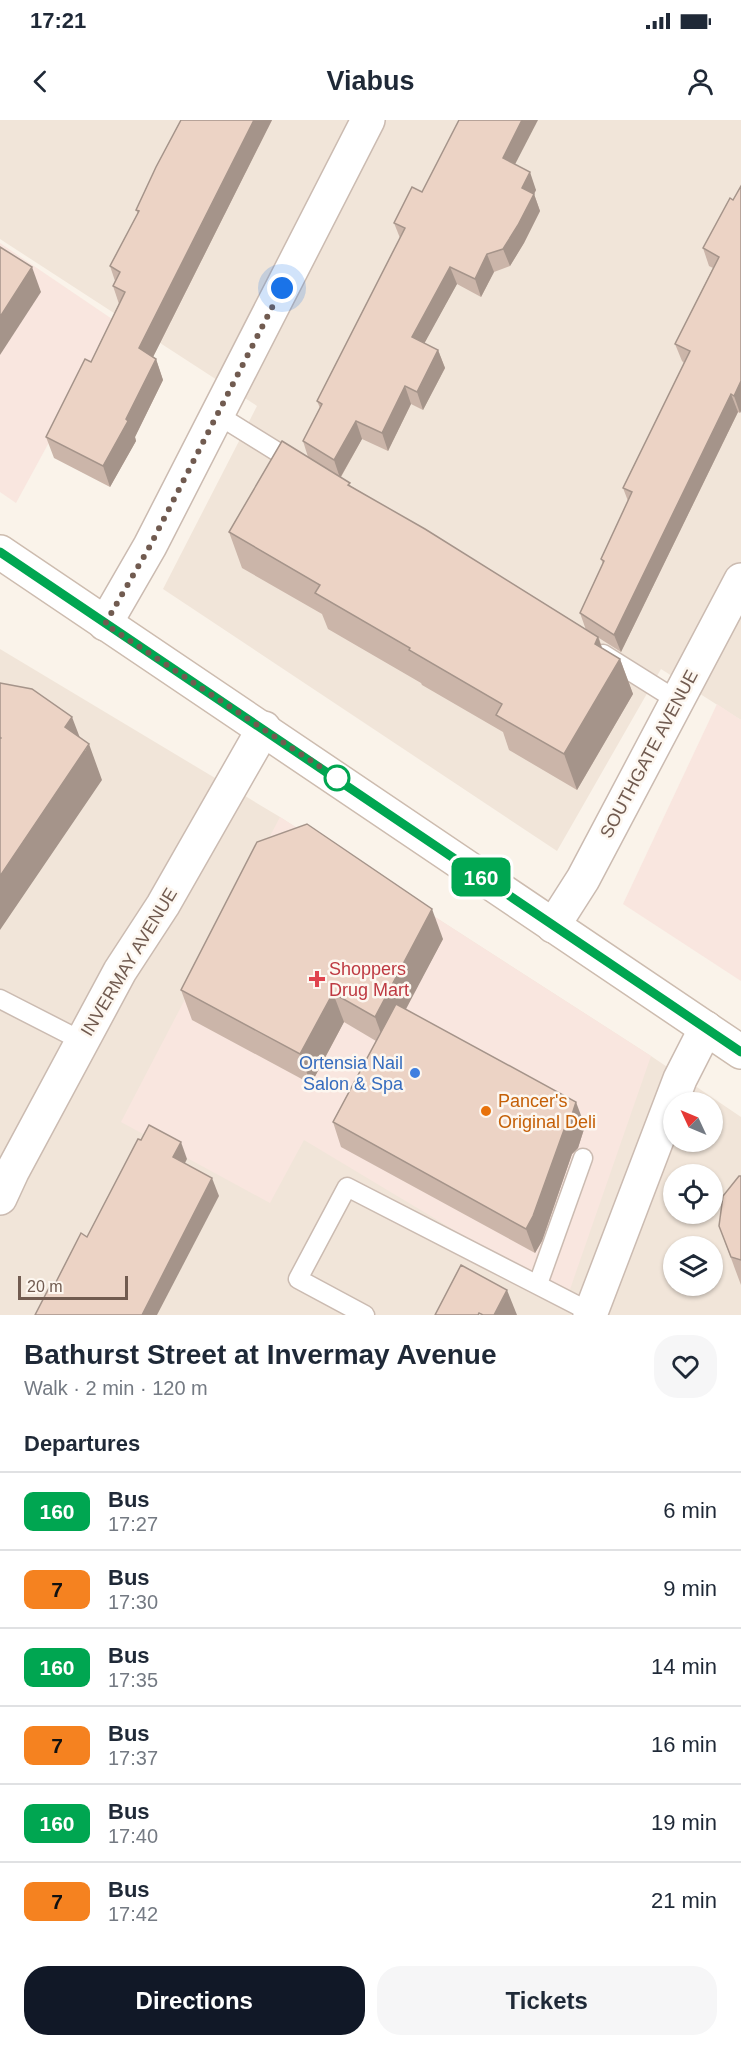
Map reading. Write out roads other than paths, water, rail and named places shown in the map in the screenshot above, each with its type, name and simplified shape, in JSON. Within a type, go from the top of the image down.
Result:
[{"type":"street","points":[[105,624],[150,546],[368,120]]},
{"type":"street","points":[[0,552],[741,1052]]},
{"type":"street","name":"SOUTHGATE AVENUE","points":[[553,926],[583,879],[741,580]]},
{"type":"street","name":"INVERMAY AVENUE","points":[[0,1198],[120,971],[163,905],[264,728]]},
{"type":"street","points":[[593,1314],[680,1079],[706,1028]]},
{"type":"lane","points":[[218,415],[308,471]]},
{"type":"lane","points":[[588,645],[678,701]]},
{"type":"lane","points":[[0,999],[82,1041]]},
{"type":"lane","points":[[538,1284],[583,1158]]},
{"type":"lane","points":[[365,1315],[298,1279],[347,1186],[469,1256],[538,1284],[593,1314]]},
{"type":"place","name":"Shoppers Drug Mart","points":[[317,979]]},
{"type":"place","name":"Ortensia Nail Salon & Spa","points":[[415,1073]]},
{"type":"place","name":"Pancer's Original Deli","points":[[486,1111]]}]
